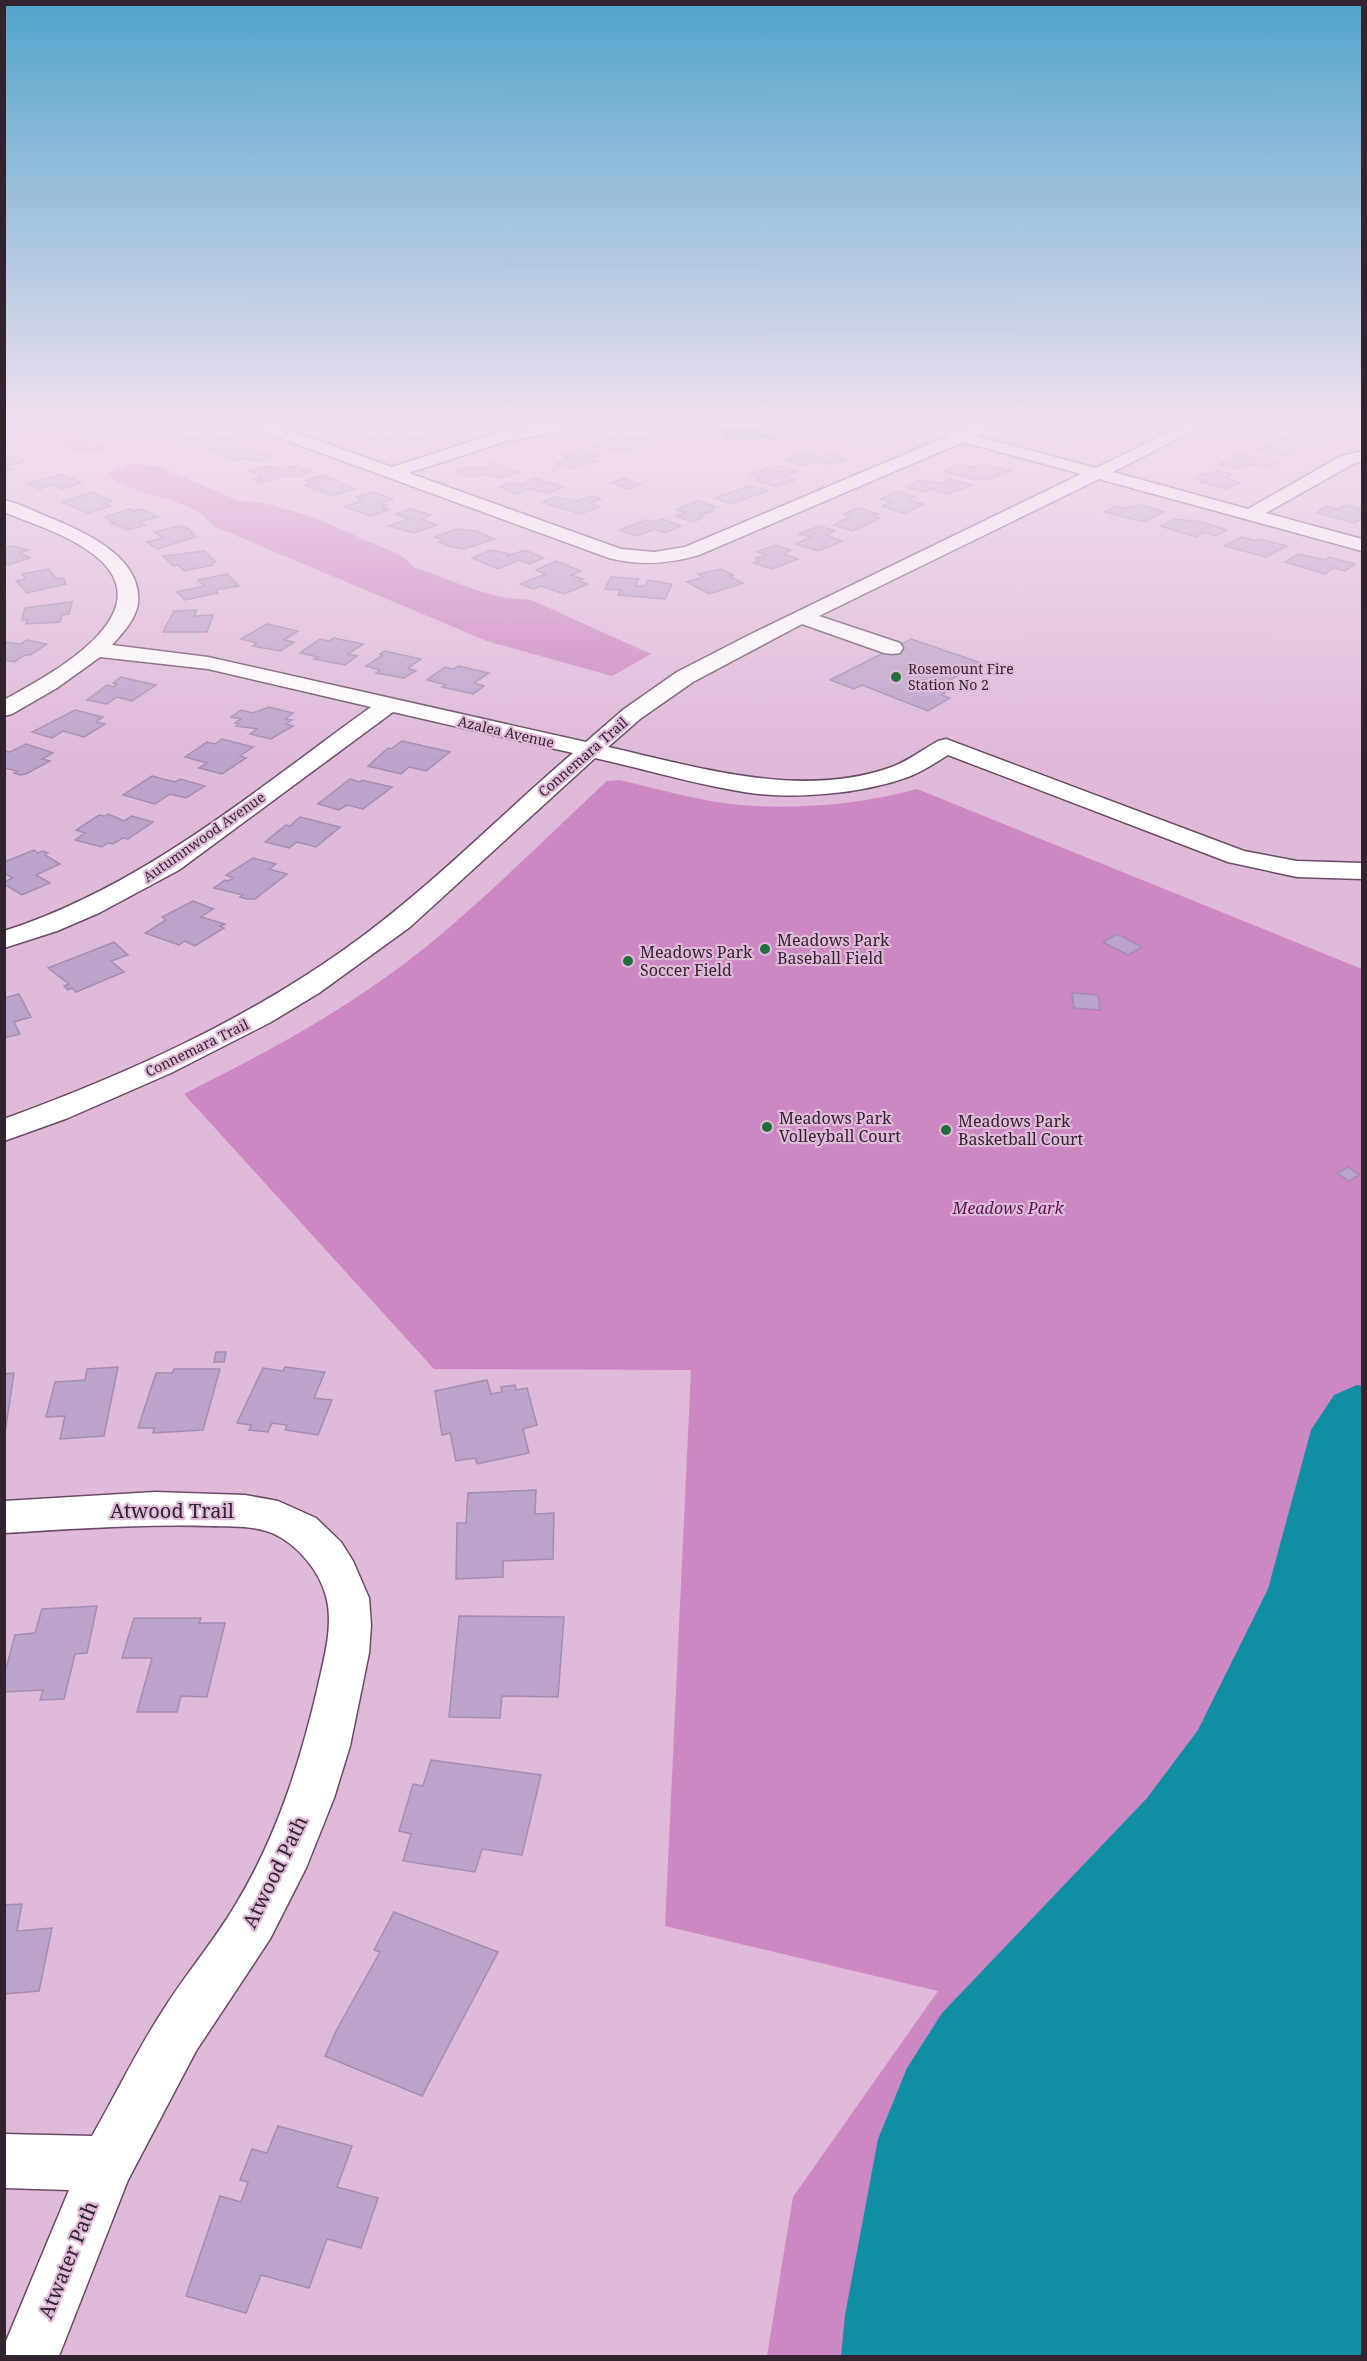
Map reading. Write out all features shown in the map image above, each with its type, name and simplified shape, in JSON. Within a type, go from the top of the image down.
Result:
[{"type":"street","points":[[4,709],[59,678],[97,650],[111,636],[126,608],[128,588],[124,576],[107,556],[72,537]]},
{"type":"street","points":[[568,537],[616,554],[638,558],[661,558],[692,551],[725,537]]},
{"type":"street","name":"Connemara Trail","points":[[4,1131],[160,1068],[235,1030],[312,986],[372,944],[632,714],[685,677],[801,617],[967,537]]},
{"type":"street","points":[[1333,537],[1362,545]]},
{"type":"street","points":[[801,617],[892,648]]},
{"type":"street","name":"Azalea Avenue","points":[[97,650],[195,660],[728,782],[781,787],[881,777],[910,766],[946,746],[1237,857],[1297,869],[1362,871]]},
{"type":"street","name":"Autumnwood Avenue","points":[[4,940],[56,922],[133,886],[170,864],[388,705]]},
{"type":"street","name":"Atwood Trail","points":[[4,1517],[155,1508],[245,1511],[278,1517],[302,1530],[326,1554]]},
{"type":"street","name":"Atwood Path","points":[[107,2164],[178,2033],[253,1922],[289,1852],[311,1798],[329,1736],[347,1653],[350,1626],[348,1598],[338,1573],[326,1554]]},
{"type":"street","points":[[4,2161],[107,2164]]},
{"type":"street","name":"Atwater Path","points":[[30,2356],[107,2164]]},
{"type":"green space","points":[[240,537],[359,537],[402,556],[414,567],[478,591],[507,598],[531,600],[651,654],[612,676],[487,641]]},
{"type":"green space","name":"Meadows Park","points":[[619,780],[709,801],[784,807],[852,802],[917,789],[1362,969],[1362,2356],[767,2356],[793,2197],[938,1991],[665,1926],[691,1370],[434,1369],[184,1094],[297,1034],[378,983],[457,921],[607,781]]},
{"type":"water","points":[[1357,1385],[1362,1386],[1362,2356],[841,2356],[845,2315],[878,2139],[907,2068],[942,2013],[1147,1798],[1198,1730],[1268,1589],[1311,1430],[1334,1395]]},
{"type":"building","points":[[195,537],[157,549],[147,542],[163,538]]},
{"type":"building","points":[[436,537],[495,539],[464,549],[439,542],[444,540]]},
{"type":"building","points":[[811,537],[832,537],[842,541],[819,551],[796,544]]},
{"type":"building","points":[[1243,537],[1287,546],[1266,557],[1224,546]]},
{"type":"building","points":[[775,545],[791,550],[783,554],[798,559],[772,569],[753,563],[760,560],[755,558],[767,555],[757,552]]},
{"type":"building","points":[[11,546],[28,550],[20,553],[30,558],[8,565],[4,563],[4,548]]},
{"type":"building","points":[[491,550],[510,554],[506,556],[508,556],[525,550],[544,558],[529,564],[519,560],[498,569],[472,558]]},
{"type":"building","points":[[205,551],[216,562],[211,563],[213,565],[184,571],[178,565],[173,566],[163,556]]},
{"type":"building","points":[[1298,554],[1326,560],[1329,557],[1355,564],[1345,571],[1334,568],[1325,574],[1285,562]]},
{"type":"building","points":[[556,561],[581,571],[571,575],[583,579],[579,581],[588,584],[564,594],[541,586],[533,589],[520,584],[546,574],[536,570]]},
{"type":"building","points":[[48,569],[57,579],[64,578],[66,584],[27,593],[16,581],[26,579],[22,574]]},
{"type":"building","points":[[721,569],[743,583],[709,594],[687,582],[703,577],[698,574]]},
{"type":"building","points":[[227,574],[239,586],[216,590],[218,593],[185,600],[177,592],[204,586],[198,580]]},
{"type":"building","points":[[611,577],[639,579],[635,586],[645,586],[648,580],[672,584],[665,599],[618,595],[621,590],[605,589]]},
{"type":"building","points":[[72,602],[69,614],[62,615],[60,622],[26,624],[27,620],[22,620],[25,608]]},
{"type":"building","points":[[197,610],[194,616],[213,615],[207,632],[163,632],[174,611]]},
{"type":"building","points":[[267,624],[298,631],[284,640],[294,642],[280,651],[253,646],[257,643],[241,639]]},
{"type":"building","points":[[334,638],[363,644],[348,654],[357,656],[345,665],[314,659],[318,657],[300,653],[320,639],[329,641]]},
{"type":"building","name":"Rosemount Fire Station No 2","points":[[911,639],[981,663],[939,686],[949,690],[941,695],[950,698],[928,711],[862,685],[854,689],[830,680]]},
{"type":"building","points":[[27,640],[47,644],[14,662],[4,660],[4,642],[21,644]]},
{"type":"building","points":[[385,651],[421,659],[408,668],[416,671],[404,678],[376,673],[380,670],[366,666],[383,655],[380,654]]},
{"type":"building","points":[[458,666],[489,673],[474,683],[484,686],[473,694],[442,687],[446,685],[427,680],[445,667],[454,669]]},
{"type":"building","points":[[121,677],[156,685],[132,701],[117,697],[107,704],[87,700],[107,685],[113,687],[117,684],[113,683]]},
{"type":"building","points":[[269,707],[293,713],[285,719],[292,720],[286,724],[293,726],[271,739],[250,734],[257,729],[236,726],[239,724],[235,723],[241,719],[231,717],[241,710],[253,713]]},
{"type":"building","points":[[75,710],[103,717],[96,722],[105,724],[84,737],[63,731],[52,738],[32,732]]},
{"type":"building","points":[[222,739],[253,747],[240,756],[246,758],[222,774],[199,768],[207,763],[185,757],[207,742],[215,744]]},
{"type":"building","points":[[402,741],[450,752],[426,771],[409,767],[401,774],[368,766],[388,748],[391,749]]},
{"type":"building","points":[[26,744],[53,753],[42,759],[50,761],[20,775],[14,773],[17,771],[4,768],[4,751],[10,752]]},
{"type":"building","points":[[152,776],[175,782],[180,779],[205,786],[186,798],[170,794],[155,804],[123,795]]},
{"type":"building","points":[[350,779],[392,787],[363,809],[347,805],[339,810],[318,804]]},
{"type":"building","points":[[108,814],[124,821],[132,816],[153,822],[128,839],[123,838],[102,847],[75,840],[85,833],[76,830],[99,815]]},
{"type":"building","points":[[300,817],[340,827],[316,847],[297,842],[289,848],[265,842],[286,825],[290,826]]},
{"type":"building","points":[[34,850],[38,853],[43,851],[48,853],[45,855],[60,864],[36,875],[50,883],[22,895],[4,884],[13,878],[4,873],[4,862]]},
{"type":"building","points":[[253,858],[276,864],[269,869],[287,874],[255,899],[247,899],[240,897],[243,895],[214,888],[225,880],[233,878],[226,875]]},
{"type":"building","points":[[193,901],[213,909],[201,917],[225,924],[220,926],[224,928],[195,946],[185,941],[179,945],[145,933],[166,920],[162,917]]},
{"type":"building","points":[[1117,934],[1142,947],[1128,955],[1103,942]]},
{"type":"building","points":[[114,942],[128,955],[111,961],[124,972],[76,992],[72,988],[68,990],[64,986],[69,984],[48,968]]},
{"type":"building","points":[[1072,993],[1098,995],[1100,1010],[1074,1008]]},
{"type":"building","points":[[19,994],[31,1017],[14,1022],[20,1034],[4,1038],[4,998]]},
{"type":"building","points":[[1348,1167],[1359,1175],[1349,1181],[1337,1173]]},
{"type":"building","points":[[216,1352],[226,1352],[224,1362],[214,1362]]},
{"type":"building","points":[[118,1367],[104,1436],[60,1439],[65,1416],[46,1417],[55,1382],[85,1380],[87,1369]]},
{"type":"building","points":[[285,1367],[325,1372],[314,1398],[332,1400],[318,1435],[285,1430],[287,1425],[272,1423],[268,1432],[249,1430],[251,1425],[237,1423],[263,1368],[283,1371]]},
{"type":"building","points":[[174,1369],[220,1369],[203,1430],[153,1433],[154,1428],[138,1428],[156,1373],[172,1373]]},
{"type":"building","points":[[14,1373],[5,1433],[4,1433],[4,1374]]},
{"type":"building","points":[[487,1380],[491,1394],[502,1392],[501,1387],[515,1385],[516,1390],[527,1388],[537,1425],[523,1429],[529,1453],[477,1464],[475,1458],[456,1461],[450,1433],[442,1435],[435,1391]]},
{"type":"building","points":[[536,1490],[535,1514],[554,1513],[553,1559],[503,1561],[503,1577],[456,1579],[457,1523],[466,1523],[468,1493]]},
{"type":"building","points":[[97,1606],[87,1653],[75,1654],[64,1699],[40,1700],[43,1690],[4,1692],[4,1676],[15,1635],[35,1633],[42,1609]]},
{"type":"building","points":[[459,1616],[564,1617],[558,1697],[502,1696],[500,1718],[449,1717]]},
{"type":"building","points":[[134,1618],[201,1618],[199,1623],[225,1623],[207,1697],[181,1696],[177,1712],[137,1712],[152,1658],[122,1658]]},
{"type":"building","points":[[431,1760],[541,1775],[522,1855],[482,1849],[475,1872],[403,1861],[411,1834],[399,1831],[413,1784],[423,1786]]},
{"type":"building","points":[[22,1904],[17,1931],[52,1928],[39,1991],[4,1994],[4,1905]]},
{"type":"building","points":[[394,1912],[498,1952],[422,2096],[325,2056],[336,2031],[380,1952],[374,1950]]},
{"type":"building","points":[[278,2126],[352,2146],[337,2187],[378,2198],[361,2248],[327,2239],[309,2288],[261,2275],[246,2313],[186,2296],[220,2196],[241,2202],[248,2182],[240,2180],[252,2149],[267,2153]]},
{"type":"place","name":"Rosemount Fire Station No 2","points":[[896,677]]},
{"type":"place","name":"Meadows Park Baseball Field","points":[[765,949]]},
{"type":"place","name":"Meadows Park Soccer Field","points":[[628,961]]},
{"type":"place","name":"Meadows Park Volleyball Court","points":[[767,1127]]},
{"type":"place","name":"Meadows Park Basketball Court","points":[[946,1130]]}]
